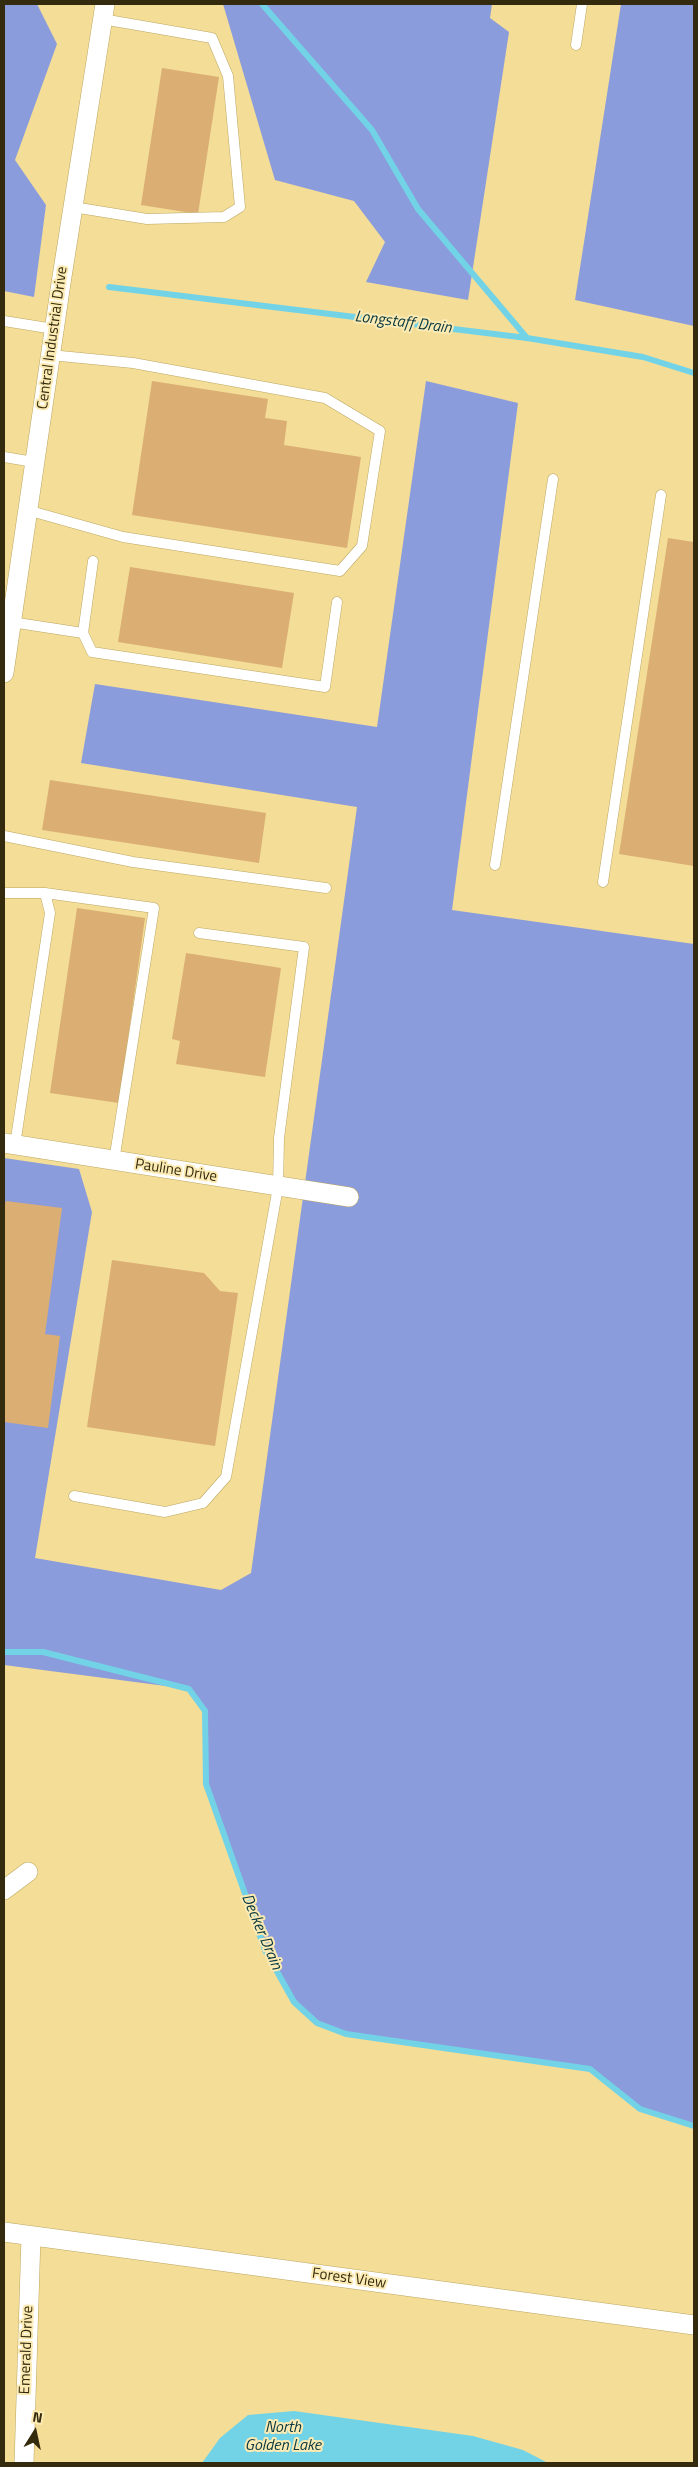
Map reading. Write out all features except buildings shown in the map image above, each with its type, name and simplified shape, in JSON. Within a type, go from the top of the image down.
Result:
[{"type":"street","name":"Central Industrial Drive","points":[[4,673],[11,622],[10,591],[28,510],[72,207],[103,11]]},
{"type":"street","name":"Pauline Drive","points":[[9,1144],[349,1197]]},
{"type":"street","points":[[4,1890],[28,1872]]},
{"type":"street","name":"Forest View","points":[[4,2232],[694,2326]]},
{"type":"street","name":"Emerald Drive","points":[[24,2463],[30,2236]]},
{"type":"lane","points":[[576,45],[582,4]]},
{"type":"lane","points":[[72,207],[147,219],[224,217],[240,207],[228,76],[212,38],[103,11]]},
{"type":"lane","points":[[4,321],[54,329]]},
{"type":"lane","points":[[28,510],[123,537],[340,571],[362,546],[380,430],[325,398],[133,362],[50,355]]},
{"type":"lane","points":[[4,457],[34,462]]},
{"type":"lane","points":[[495,865],[553,479]]},
{"type":"lane","points":[[603,882],[661,495]]},
{"type":"lane","points":[[93,560],[83,633],[92,652],[325,687],[337,602]]},
{"type":"lane","points":[[11,622],[83,633]]},
{"type":"lane","points":[[4,836],[133,862],[326,888]]},
{"type":"lane","points":[[4,893],[46,893],[154,908],[114,1161]]},
{"type":"lane","points":[[9,1144],[50,913],[46,893]]},
{"type":"lane","points":[[74,1496],[165,1512],[203,1504],[226,1477],[278,1187],[279,1138],[304,947],[199,932]]},
{"type":"shaded area","points":[[4,4],[37,4],[57,44],[15,160],[46,205],[34,297],[4,291]]},
{"type":"shaded area","points":[[223,4],[492,4],[490,18],[509,32],[468,300],[366,282],[385,242],[354,201],[275,180]]},
{"type":"shaded area","points":[[621,4],[694,4],[694,326],[575,300]]},
{"type":"shaded area","points":[[426,381],[518,403],[452,910],[694,944],[694,2126],[640,2109],[590,2069],[346,2034],[317,2023],[294,2002],[265,1950],[206,1784],[205,1712],[189,1689],[4,1665],[4,1158],[79,1169],[92,1212],[35,1558],[221,1590],[251,1573],[357,807],[81,763],[95,684],[377,727]]},
{"type":"water","name":"North Golden Lake","points":[[294,2411],[473,2436],[523,2450],[548,2463],[202,2463],[220,2438],[248,2415]]},
{"type":"waterway","points":[[262,4],[372,130],[418,209],[527,338]]},
{"type":"waterway","name":"Longstaff Drain","points":[[109,287],[527,338],[643,357],[694,373]]},
{"type":"waterway","name":"Decker Drain","points":[[4,1652],[43,1652],[189,1689],[205,1711],[206,1784],[265,1950],[294,2002],[317,2023],[346,2034],[590,2069],[640,2109],[694,2126]]}]
